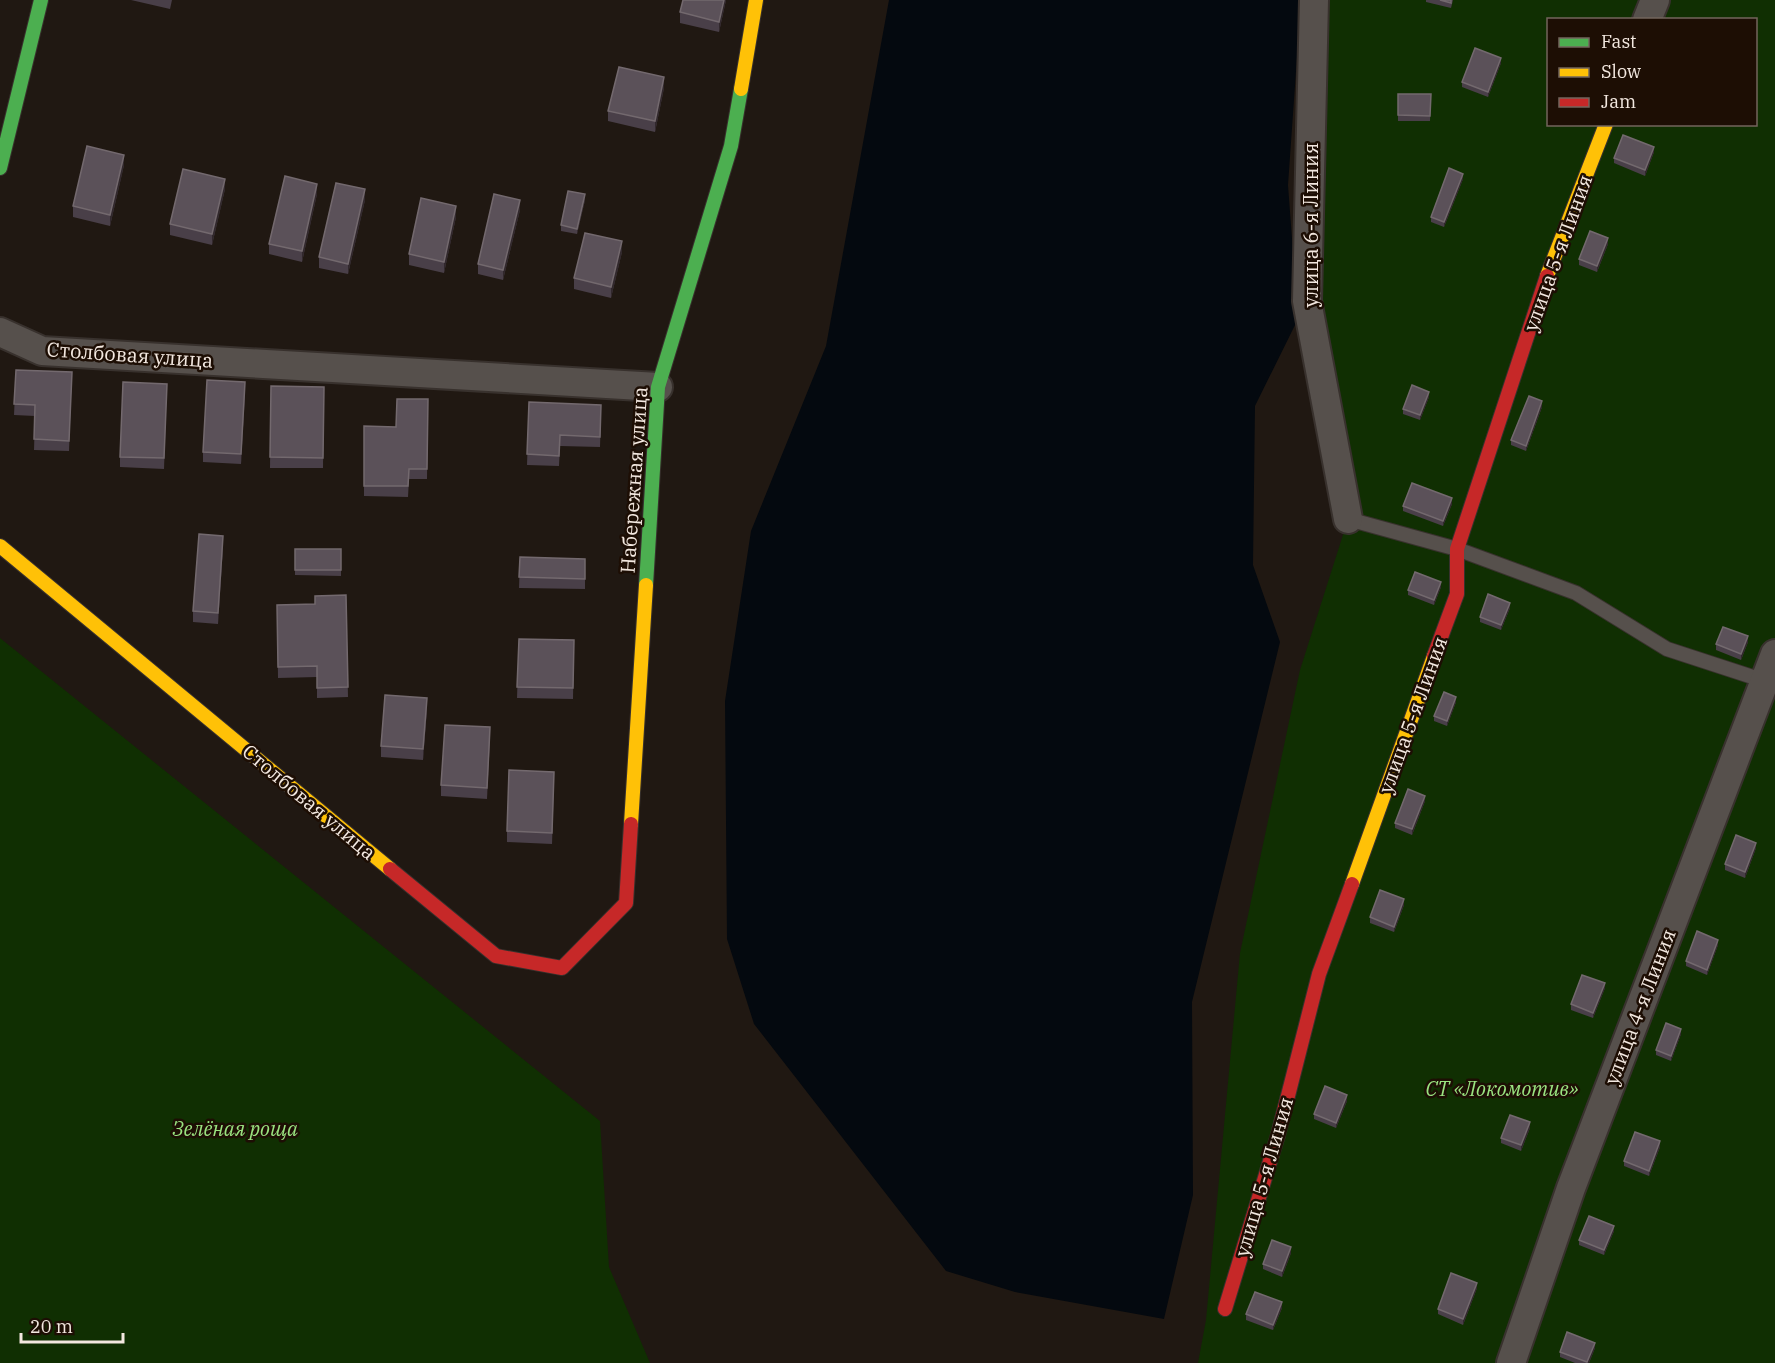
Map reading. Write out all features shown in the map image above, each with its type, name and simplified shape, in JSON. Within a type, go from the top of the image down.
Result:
[{"type":"street","points":[[0,168],[41,0]]},
{"type":"street","name":"Набережная улица","points":[[626,903],[658,387],[731,146],[756,0]]},
{"type":"street","name":"улица 6-я Линия","points":[[1314,0],[1308,301],[1348,519]]},
{"type":"street","points":[[1648,18],[1655,0]]},
{"type":"street","name":"улица 5-я Линия","points":[[1225,1309],[1278,1135],[1319,974],[1457,594],[1457,549],[1553,258],[1605,126]]},
{"type":"street","name":"Столбовая улица","points":[[0,332],[42,351],[658,387]]},
{"type":"street","name":"Столбовая улица","points":[[0,546],[496,956],[562,968],[626,903]]},
{"type":"street","name":"улица 4-я Линия","points":[[1511,1363],[1571,1188],[1775,654]]},
{"type":"lane","points":[[1348,519],[1457,549],[1576,592],[1667,649],[1765,681]]},
{"type":"green space","name":"СТ «Локомотив»","points":[[1314,0],[1775,0],[1775,1363],[1198,1363],[1206,1320],[1240,953],[1300,670],[1348,519],[1307,301]]},
{"type":"green space","name":"Зелёная роща","points":[[0,638],[600,1121],[609,1267],[650,1363],[0,1363]]},
{"type":"shaded area","points":[[889,0],[1301,0],[1288,185],[1298,319],[1255,406],[1253,565],[1280,642],[1192,1002],[1193,1195],[1164,1319],[1015,1292],[946,1271],[754,1024],[727,939],[725,701],[751,531],[826,346]]},
{"type":"building","points":[[683,0],[724,0],[719,22],[680,12]]},
{"type":"building","points":[[1475,48],[1501,58],[1488,92],[1462,82]]},
{"type":"building","points":[[619,67],[664,77],[655,121],[608,111]]},
{"type":"building","points":[[1398,94],[1431,94],[1430,116],[1398,115]]},
{"type":"building","points":[[1623,135],[1654,147],[1645,170],[1614,158]]},
{"type":"building","points":[[87,146],[124,155],[110,215],[73,206]]},
{"type":"building","points":[[1449,168],[1463,174],[1444,222],[1431,217]]},
{"type":"building","points":[[183,169],[225,179],[212,234],[170,224]]},
{"type":"building","points":[[285,176],[317,184],[302,251],[269,244]]},
{"type":"building","points":[[336,183],[365,189],[348,264],[319,257]]},
{"type":"building","points":[[568,191],[585,194],[577,229],[561,225]]},
{"type":"building","points":[[494,194],[520,200],[503,270],[478,264]]},
{"type":"building","points":[[421,198],[456,206],[444,262],[409,254]]},
{"type":"building","points":[[1590,231],[1608,238],[1597,266],[1579,259]]},
{"type":"building","points":[[585,233],[622,241],[611,287],[574,278]]},
{"type":"building","points":[[16,370],[72,372],[69,441],[34,439],[35,405],[14,404]]},
{"type":"building","points":[[207,380],[245,382],[241,454],[203,452]]},
{"type":"building","points":[[123,382],[167,384],[164,458],[120,457]]},
{"type":"building","points":[[1412,385],[1429,392],[1420,415],[1403,409]]},
{"type":"building","points":[[271,386],[324,387],[323,458],[270,457]]},
{"type":"building","points":[[1529,396],[1542,401],[1526,446],[1511,440]]},
{"type":"building","points":[[397,399],[428,399],[427,469],[409,469],[408,486],[364,486],[364,426],[396,427]]},
{"type":"building","points":[[529,402],[601,405],[600,437],[560,435],[559,456],[527,454]]},
{"type":"building","points":[[1412,483],[1452,498],[1443,521],[1403,506]]},
{"type":"building","points":[[199,534],[223,536],[218,613],[193,611]]},
{"type":"building","points":[[295,549],[341,549],[341,570],[295,570]]},
{"type":"building","points":[[520,557],[585,559],[585,579],[519,577]]},
{"type":"building","points":[[1415,572],[1441,582],[1434,600],[1408,590]]},
{"type":"building","points":[[1488,594],[1510,603],[1501,625],[1480,617]]},
{"type":"building","points":[[346,595],[348,687],[317,688],[317,666],[278,667],[277,605],[315,604],[315,596]]},
{"type":"building","points":[[1723,627],[1748,636],[1741,654],[1716,644]]},
{"type":"building","points":[[519,639],[574,640],[573,688],[517,687]]},
{"type":"building","points":[[1444,692],[1456,697],[1447,721],[1434,716]]},
{"type":"building","points":[[385,695],[427,698],[423,749],[381,746]]},
{"type":"building","points":[[445,725],[490,727],[487,788],[441,785]]},
{"type":"building","points":[[509,770],[554,772],[552,833],[507,831]]},
{"type":"building","points":[[1408,789],[1425,796],[1412,829],[1395,823]]},
{"type":"building","points":[[1736,835],[1756,843],[1745,872],[1725,864]]},
{"type":"building","points":[[1380,890],[1404,899],[1394,927],[1370,917]]},
{"type":"building","points":[[1697,931],[1718,940],[1707,970],[1686,961]]},
{"type":"building","points":[[1582,975],[1605,983],[1593,1013],[1571,1004]]},
{"type":"building","points":[[1666,1023],[1681,1029],[1671,1056],[1656,1050]]},
{"type":"building","points":[[1325,1086],[1347,1095],[1336,1123],[1314,1114]]},
{"type":"building","points":[[1510,1115],[1530,1122],[1521,1145],[1501,1138]]},
{"type":"building","points":[[1635,1132],[1660,1141],[1649,1171],[1624,1161]]},
{"type":"building","points":[[1589,1216],[1614,1226],[1604,1250],[1579,1240]]},
{"type":"building","points":[[1272,1240],[1291,1247],[1282,1271],[1263,1264]]},
{"type":"building","points":[[1451,1273],[1477,1283],[1463,1319],[1438,1309]]},
{"type":"building","points":[[1255,1292],[1282,1302],[1273,1325],[1246,1314]]},
{"type":"building","points":[[1567,1332],[1595,1343],[1587,1362],[1560,1352]]},
{"type":"traffic: fast","points":[[0,168],[41,0]]},
{"type":"traffic: fast","points":[[646,585],[658,387],[731,146],[741,89]]},
{"type":"traffic: slow","points":[[741,89],[756,0]]},
{"type":"traffic: slow","points":[[1547,276],[1605,126]]},
{"type":"traffic: slow","points":[[0,546],[390,869]]},
{"type":"traffic: slow","points":[[631,824],[646,585]]},
{"type":"traffic: slow","points":[[1352,884],[1434,656]]},
{"type":"traffic: jam","points":[[1434,656],[1457,594],[1457,549],[1547,276]]},
{"type":"traffic: jam","points":[[390,869],[496,956],[562,968],[626,903],[631,824]]},
{"type":"traffic: jam","points":[[1225,1309],[1278,1135],[1319,974],[1352,884]]}]
